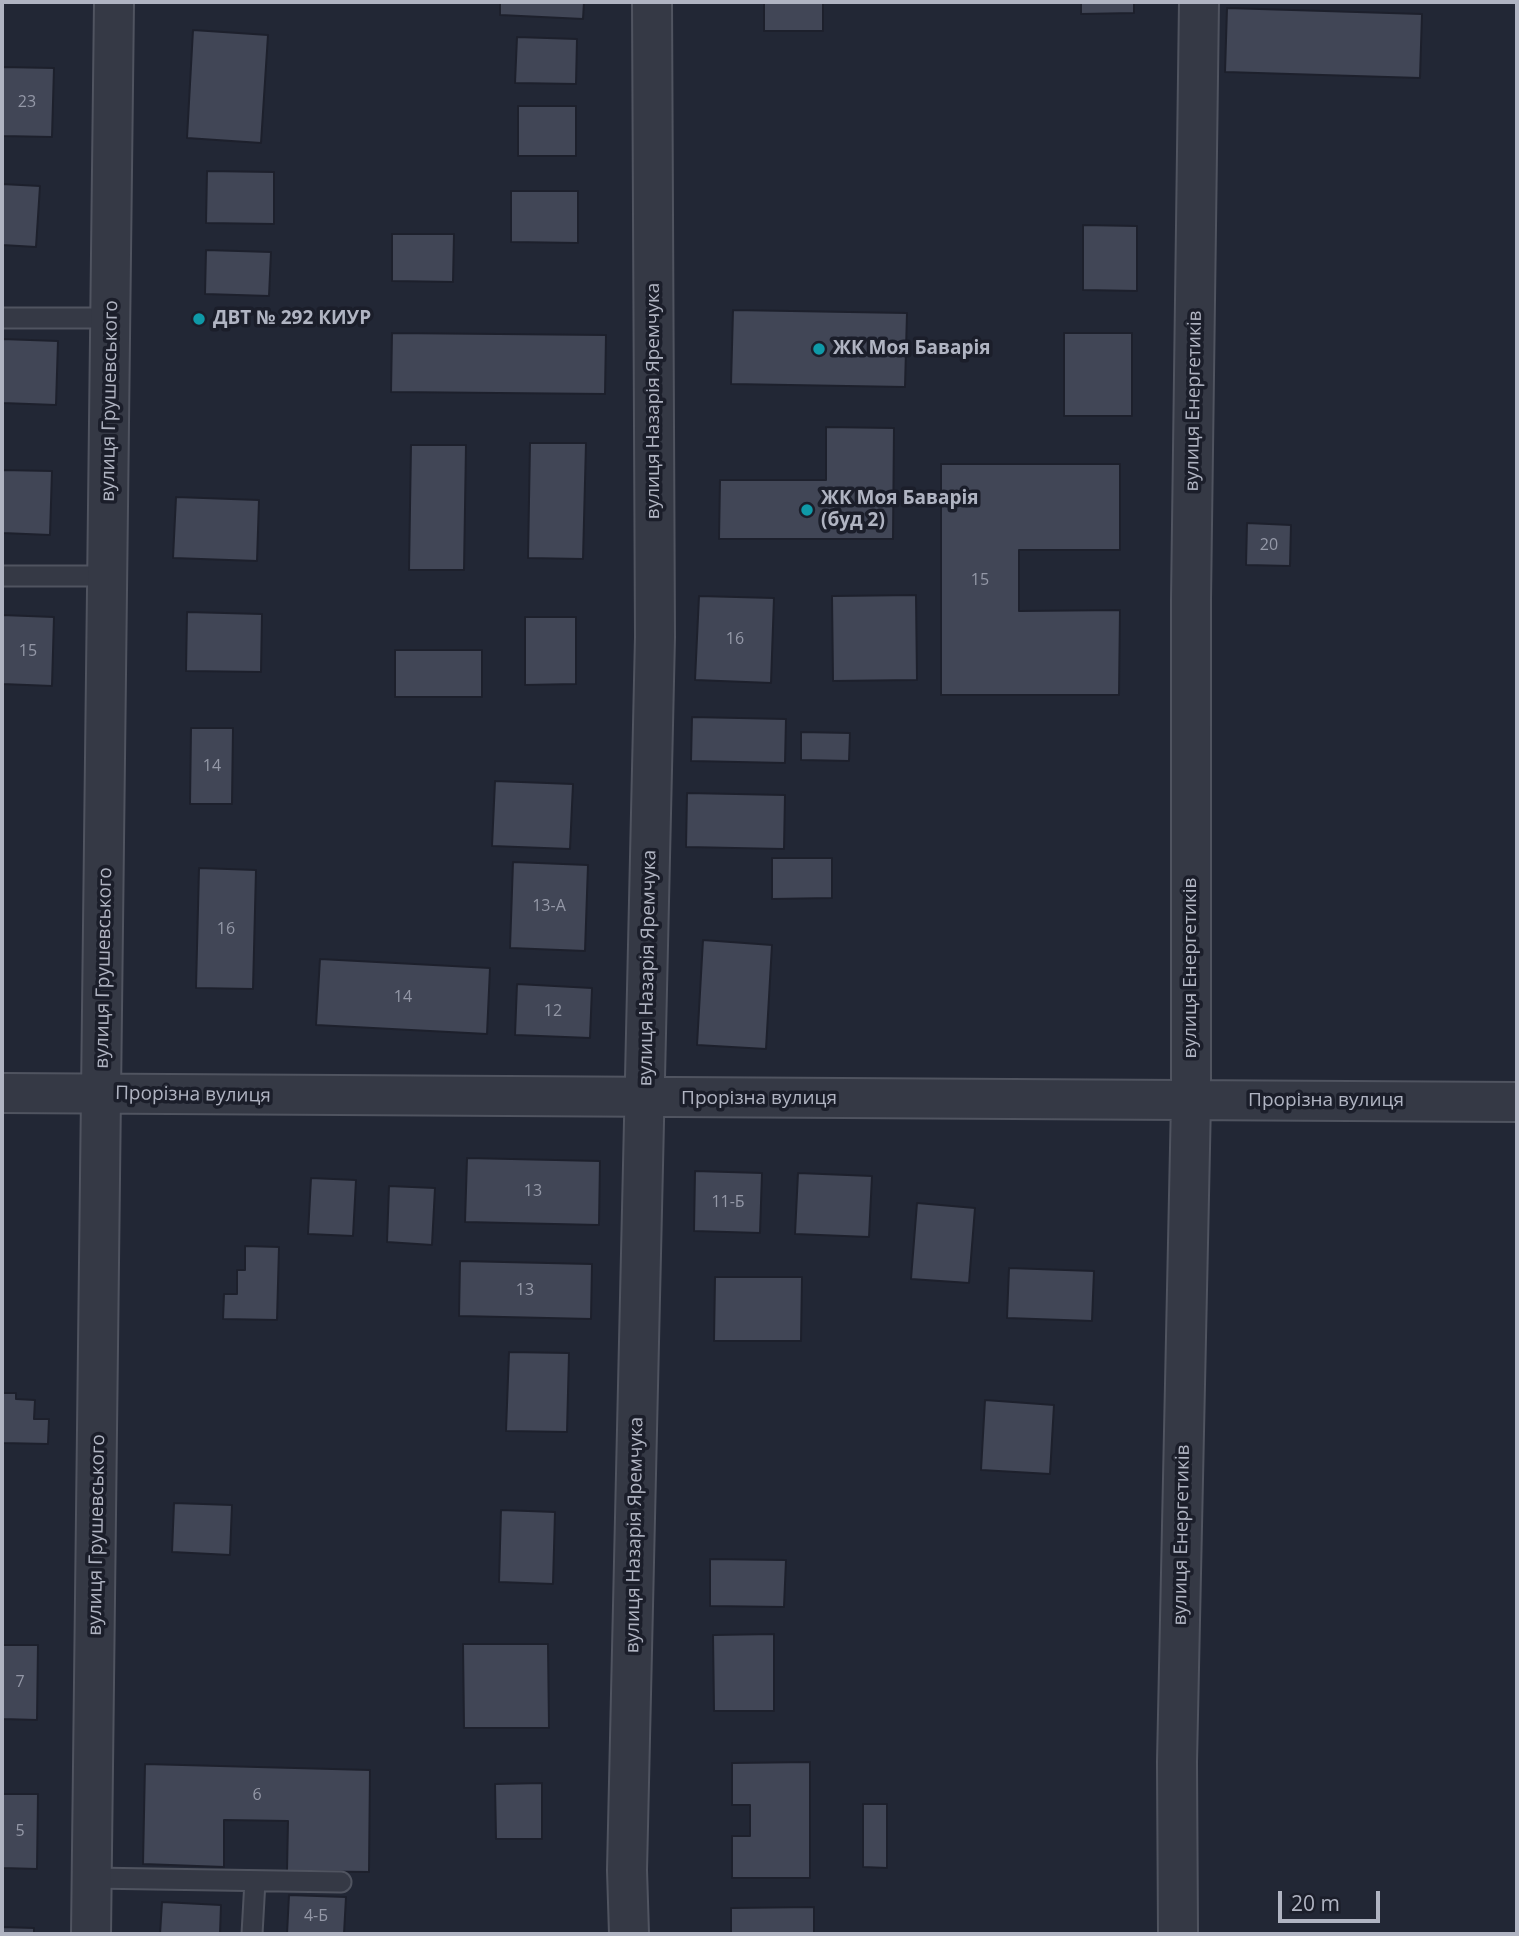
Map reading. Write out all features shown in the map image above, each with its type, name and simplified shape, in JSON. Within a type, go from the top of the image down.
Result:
[{"type":"street","name":"вулиця Грушевського","points":[[91,1934],[114,2]]},
{"type":"street","name":"вулиця Назарія Яремчука","points":[[629,1934],[655,636],[652,2]]},
{"type":"street","name":"вулиця Енергетиків","points":[[1178,1934],[1177,1762],[1191,1101],[1191,599],[1199,2]]},
{"type":"street","name":"Прорізна вулиця","points":[[2,1093],[645,1099],[1517,1102]]},
{"type":"lane","points":[[2,318],[111,318]]},
{"type":"lane","points":[[2,576],[108,576]]},
{"type":"lane","points":[[92,1878],[341,1882]]},
{"type":"lane","points":[[252,1934],[255,1881]]},
{"type":"building","points":[[500,2],[584,2],[583,19],[500,15]]},
{"type":"building","points":[[764,2],[823,2],[823,31],[764,31]]},
{"type":"building","points":[[1081,2],[1134,2],[1134,13],[1081,14]]},
{"type":"building","points":[[1227,8],[1422,14],[1420,78],[1225,72]]},
{"type":"building","points":[[193,30],[268,35],[261,143],[187,138]]},
{"type":"building","points":[[517,37],[577,39],[576,84],[515,83]]},
{"type":"building","points":[[2,67],[54,68],[52,137],[2,136]]},
{"type":"building","points":[[518,106],[576,106],[576,156],[518,156]]},
{"type":"building","points":[[207,171],[274,172],[274,224],[206,223]]},
{"type":"building","points":[[2,184],[40,186],[36,247],[2,245]]},
{"type":"building","points":[[511,191],[578,191],[578,243],[511,242]]},
{"type":"building","points":[[1083,225],[1137,226],[1137,291],[1083,290]]},
{"type":"building","points":[[392,234],[454,234],[453,282],[392,281]]},
{"type":"building","points":[[206,250],[271,252],[269,296],[205,294]]},
{"type":"building","name":"ЖК Моя Баварія","points":[[733,310],[907,313],[905,387],[731,384]]},
{"type":"building","points":[[392,333],[606,335],[605,394],[391,392]]},
{"type":"building","points":[[1064,333],[1132,333],[1132,416],[1064,416]]},
{"type":"building","points":[[2,339],[58,341],[56,405],[2,403]]},
{"type":"building","name":"ЖК Моя Баварія (буд 2)","points":[[826,427],[894,428],[893,539],[719,539],[720,480],[826,480]]},
{"type":"building","points":[[530,443],[586,443],[583,559],[528,558]]},
{"type":"building","points":[[411,445],[466,445],[464,570],[409,570]]},
{"type":"building","points":[[941,464],[1120,464],[1120,550],[1019,550],[1019,611],[1120,610],[1119,695],[941,695]]},
{"type":"building","points":[[2,470],[52,471],[50,535],[2,533]]},
{"type":"building","points":[[176,497],[259,500],[257,561],[173,558]]},
{"type":"building","points":[[1247,523],[1291,525],[1290,566],[1246,565]]},
{"type":"building","points":[[916,595],[917,680],[833,681],[832,596]]},
{"type":"building","points":[[699,596],[774,598],[771,683],[695,680]]},
{"type":"building","points":[[187,612],[262,614],[261,672],[186,671]]},
{"type":"building","points":[[2,615],[54,617],[52,686],[2,684]]},
{"type":"building","points":[[525,617],[576,617],[576,684],[525,685]]},
{"type":"building","points":[[395,650],[482,650],[482,697],[395,697]]},
{"type":"building","points":[[692,717],[786,719],[785,763],[691,761]]},
{"type":"building","points":[[191,728],[233,728],[232,804],[190,804]]},
{"type":"building","points":[[801,732],[850,733],[849,761],[801,760]]},
{"type":"building","points":[[495,781],[573,784],[570,849],[492,846]]},
{"type":"building","points":[[687,793],[785,795],[784,849],[686,847]]},
{"type":"building","points":[[772,858],[832,858],[832,898],[772,899]]},
{"type":"building","points":[[513,862],[588,865],[585,951],[510,948]]},
{"type":"building","points":[[199,868],[256,870],[253,989],[196,988]]},
{"type":"building","points":[[703,940],[772,945],[766,1049],[697,1045]]},
{"type":"building","points":[[320,959],[490,968],[487,1034],[316,1025]]},
{"type":"building","points":[[517,984],[592,988],[590,1038],[515,1035]]},
{"type":"building","points":[[467,1158],[600,1161],[599,1225],[465,1222]]},
{"type":"building","points":[[695,1171],[762,1173],[760,1233],[694,1231]]},
{"type":"building","points":[[798,1173],[872,1176],[869,1237],[795,1234]]},
{"type":"building","points":[[311,1178],[356,1180],[353,1236],[308,1234]]},
{"type":"building","points":[[389,1186],[435,1188],[432,1245],[387,1242]]},
{"type":"building","points":[[917,1203],[975,1208],[969,1283],[911,1279]]},
{"type":"building","points":[[245,1246],[279,1247],[277,1320],[223,1319],[224,1294],[237,1294],[237,1270],[245,1270]]},
{"type":"building","points":[[460,1261],[592,1264],[591,1319],[459,1316]]},
{"type":"building","points":[[1009,1268],[1094,1271],[1092,1321],[1007,1318]]},
{"type":"building","points":[[715,1277],[802,1277],[801,1341],[714,1341]]},
{"type":"building","points":[[509,1352],[569,1353],[567,1432],[506,1431]]},
{"type":"building","points":[[2,1393],[16,1393],[16,1399],[35,1400],[34,1419],[49,1419],[48,1444],[2,1443]]},
{"type":"building","points":[[985,1400],[1054,1405],[1050,1474],[981,1470]]},
{"type":"building","points":[[174,1503],[232,1505],[230,1555],[172,1552]]},
{"type":"building","points":[[501,1510],[555,1512],[553,1584],[499,1582]]},
{"type":"building","points":[[710,1559],[786,1560],[784,1607],[710,1606]]},
{"type":"building","points":[[774,1634],[774,1711],[714,1711],[713,1635]]},
{"type":"building","points":[[463,1644],[548,1644],[549,1728],[464,1728]]},
{"type":"building","points":[[2,1645],[38,1645],[37,1720],[2,1719]]},
{"type":"building","points":[[810,1762],[810,1878],[732,1878],[732,1836],[750,1836],[750,1805],[732,1805],[732,1763]]},
{"type":"building","points":[[145,1764],[370,1770],[369,1872],[287,1871],[288,1821],[224,1820],[224,1867],[143,1864]]},
{"type":"building","points":[[542,1783],[542,1839],[496,1839],[495,1784]]},
{"type":"building","points":[[2,1794],[38,1794],[37,1869],[2,1868]]},
{"type":"building","points":[[863,1804],[887,1804],[887,1868],[863,1867]]},
{"type":"building","points":[[289,1895],[346,1897],[344,1934],[287,1934]]},
{"type":"building","points":[[162,1902],[221,1905],[220,1934],[160,1934]]},
{"type":"building","points":[[814,1907],[814,1934],[731,1934],[731,1908]]},
{"type":"building","points":[[2,1927],[34,1928],[34,1934],[2,1934]]},
{"type":"place","name":"ДВТ № 292 КИУР","points":[[199,319]]},
{"type":"place","name":"ЖК Моя Баварія","points":[[819,349]]},
{"type":"place","name":"ЖК Моя Баварія (буд 2)","points":[[807,510]]}]
